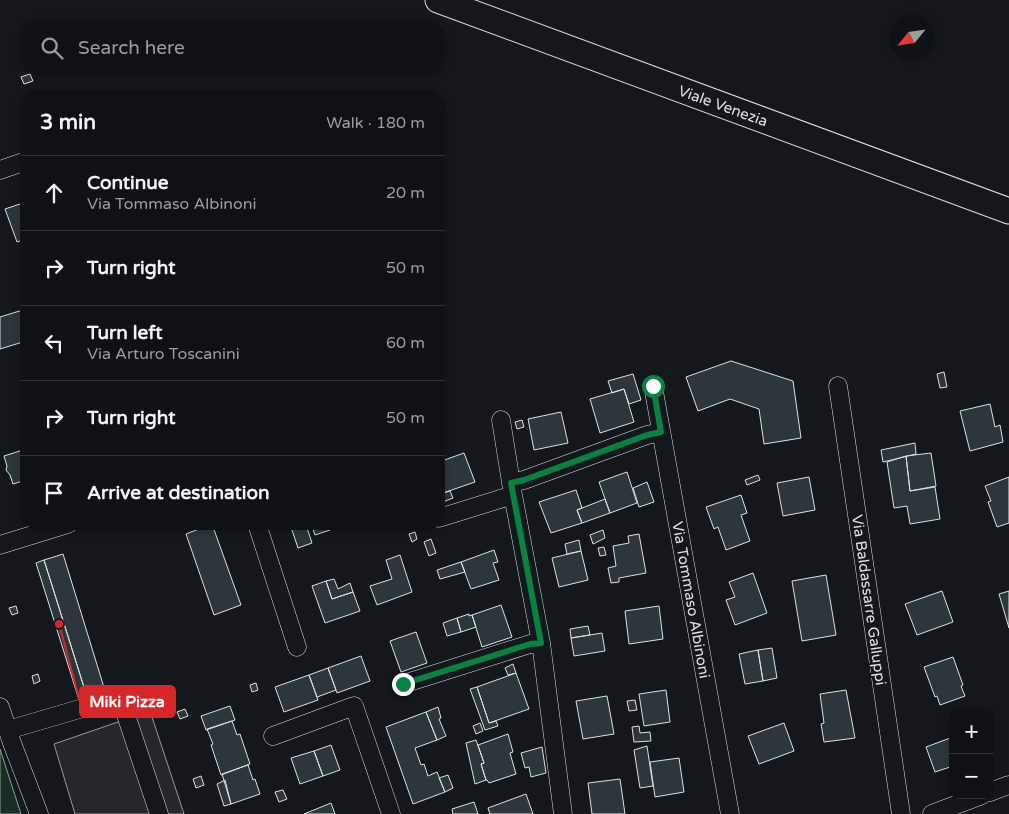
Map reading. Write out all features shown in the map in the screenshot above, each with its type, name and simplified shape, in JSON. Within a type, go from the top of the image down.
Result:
[{"type":"main road","name":"Viale Venezia","points":[[438,0],[1009,212]]},
{"type":"street","points":[[0,170],[20,163]]},
{"type":"street","name":"Via Tommaso Albinoni","points":[[653,386],[730,814]]},
{"type":"street","name":"Via Baldassarre Galluppi","points":[[838,386],[901,814]]},
{"type":"street","points":[[501,420],[541,643],[562,814]]},
{"type":"street","points":[[445,516],[512,489],[524,480],[647,435],[661,432]]},
{"type":"street","points":[[0,545],[49,530]]},
{"type":"street","points":[[259,530],[297,647]]},
{"type":"street","points":[[403,684],[530,644],[541,643]]},
{"type":"street","points":[[8,730],[120,697],[159,814]]},
{"type":"street","points":[[273,736],[354,706],[391,814]]},
{"type":"street","points":[[0,707],[39,814]]},
{"type":"street","points":[[994,791],[1009,785]]},
{"type":"street","points":[[932,814],[971,799]]},
{"type":"green space","points":[[0,749],[21,814],[0,814]]},
{"type":"shaded area","points":[[150,711],[184,814],[75,814],[54,744]]},
{"type":"building","points":[[30,75],[33,81],[24,84],[21,77]]},
{"type":"building","points":[[20,204],[20,241],[17,242],[5,209]]},
{"type":"building","points":[[20,311],[20,343],[0,349],[0,317]]},
{"type":"building","points":[[731,361],[793,381],[801,438],[764,444],[759,409],[730,399],[698,411],[686,377]]},
{"type":"building","points":[[944,372],[947,387],[940,388],[937,374]]},
{"type":"building","points":[[633,374],[641,400],[629,404],[624,389],[612,393],[608,381]]},
{"type":"building","points":[[624,389],[634,422],[600,433],[590,399]]},
{"type":"building","points":[[990,404],[995,427],[1000,425],[1003,442],[970,451],[960,411]]},
{"type":"building","points":[[561,412],[568,443],[534,450],[528,419]]},
{"type":"building","points":[[522,420],[524,427],[517,429],[515,422]]},
{"type":"building","points":[[915,443],[916,454],[883,462],[881,450]]},
{"type":"building","points":[[20,451],[20,482],[13,484],[6,470],[7,466],[4,456]]},
{"type":"building","points":[[464,453],[475,482],[445,492],[445,460]]},
{"type":"building","points":[[931,453],[936,486],[910,491],[906,456]]},
{"type":"building","points":[[906,456],[910,491],[935,487],[940,519],[910,524],[907,506],[894,508],[887,462]]},
{"type":"building","points":[[627,472],[637,503],[610,513],[599,482]]},
{"type":"building","points":[[758,475],[760,480],[747,485],[745,480]]},
{"type":"building","points":[[809,477],[815,510],[783,516],[777,483]]},
{"type":"building","points":[[1009,477],[1009,523],[997,527],[988,502],[991,501],[985,486]]},
{"type":"building","points":[[647,482],[654,502],[639,507],[633,488]]},
{"type":"building","points":[[576,490],[582,508],[577,510],[582,523],[551,533],[539,502]]},
{"type":"building","points":[[450,491],[453,498],[445,501],[445,492]]},
{"type":"building","points":[[741,495],[747,513],[741,515],[750,541],[726,550],[718,527],[714,529],[706,507]]},
{"type":"building","points":[[605,499],[610,513],[582,523],[577,510]]},
{"type":"building","points":[[196,530],[214,530],[241,605],[214,615],[186,534]]},
{"type":"building","points":[[292,530],[308,530],[312,543],[298,548]]},
{"type":"building","points":[[313,530],[330,530],[315,535]]},
{"type":"building","points":[[603,530],[605,538],[593,544],[590,535]]},
{"type":"building","points":[[415,532],[417,539],[412,542],[409,534]]},
{"type":"building","points":[[639,534],[646,573],[619,578],[619,582],[611,583],[608,568],[616,566],[613,546],[629,543],[628,536]]},
{"type":"building","points":[[431,539],[436,553],[429,556],[424,542]]},
{"type":"building","points":[[579,540],[581,551],[567,554],[565,544]]},
{"type":"building","points":[[604,547],[606,555],[600,556],[598,548]]},
{"type":"building","points":[[494,550],[498,562],[493,563],[499,580],[471,589],[461,562]]},
{"type":"building","points":[[581,551],[588,580],[559,587],[552,558]]},
{"type":"building","points":[[63,554],[106,694],[88,700],[44,560]]},
{"type":"building","points":[[400,555],[412,592],[377,605],[370,586],[392,579],[386,560]]},
{"type":"building","points":[[44,560],[88,700],[80,703],[36,563]]},
{"type":"building","points":[[461,562],[465,572],[440,579],[437,570]]},
{"type":"building","points":[[753,573],[767,613],[735,625],[726,600],[735,597],[729,582]]},
{"type":"building","points":[[826,575],[836,635],[802,641],[792,581]]},
{"type":"building","points":[[334,579],[338,589],[350,583],[353,592],[332,599],[326,581]]},
{"type":"building","points":[[326,581],[332,599],[353,592],[360,611],[325,623],[312,586]]},
{"type":"building","points":[[942,591],[953,622],[917,635],[905,604]]},
{"type":"building","points":[[1009,591],[1009,628],[999,594]]},
{"type":"building","points":[[501,605],[512,637],[482,647],[472,615]]},
{"type":"building","points":[[16,606],[18,613],[12,615],[9,608]]},
{"type":"building","points":[[659,606],[663,639],[629,644],[625,611]]},
{"type":"building","points":[[469,614],[469,616],[472,615],[476,627],[461,632],[457,618]]},
{"type":"building","points":[[457,618],[461,632],[447,636],[443,623]]},
{"type":"building","points":[[588,626],[590,635],[571,638],[570,629]]},
{"type":"building","points":[[416,632],[427,663],[401,672],[390,641]]},
{"type":"building","points":[[602,633],[605,651],[574,656],[571,638]]},
{"type":"building","points":[[772,648],[777,678],[763,681],[758,650]]},
{"type":"building","points":[[758,650],[763,681],[745,684],[739,654]]},
{"type":"building","points":[[361,656],[370,681],[337,693],[328,668]]},
{"type":"building","points":[[953,657],[965,696],[940,705],[937,696],[935,697],[924,667]]},
{"type":"building","points":[[513,664],[516,673],[508,675],[505,668]]},
{"type":"building","points":[[328,668],[336,690],[317,697],[309,675]]},
{"type":"building","points":[[516,673],[529,709],[489,723],[477,687]]},
{"type":"building","points":[[38,674],[40,681],[34,684],[32,676]]},
{"type":"building","points":[[309,675],[318,700],[284,712],[275,687]]},
{"type":"building","points":[[256,683],[258,690],[252,692],[250,685]]},
{"type":"building","points":[[477,687],[489,723],[496,721],[498,726],[485,730],[470,689]]},
{"type":"building","points":[[666,690],[670,722],[644,726],[639,694]]},
{"type":"building","points":[[846,690],[855,738],[824,742],[821,724],[824,723],[820,694]]},
{"type":"building","points":[[607,696],[614,734],[583,739],[576,701]]},
{"type":"building","points":[[635,700],[637,710],[629,711],[627,701]]},
{"type":"building","points":[[230,706],[235,720],[206,730],[201,716]]},
{"type":"building","points":[[438,707],[441,718],[439,719],[446,736],[437,740],[426,712]]},
{"type":"building","points":[[185,709],[188,716],[180,719],[177,712]]},
{"type":"building","points":[[426,712],[437,740],[415,748],[421,765],[424,764],[428,776],[437,772],[445,792],[413,804],[386,727]]},
{"type":"building","points":[[232,721],[237,735],[240,734],[250,764],[221,775],[207,729]]},
{"type":"building","points":[[480,723],[483,731],[476,734],[473,726]]},
{"type":"building","points":[[784,723],[794,751],[759,764],[748,736]]},
{"type":"building","points":[[639,726],[640,733],[650,732],[651,741],[634,742],[632,727]]},
{"type":"building","points":[[508,734],[513,752],[510,753],[516,774],[489,783],[486,780],[481,764],[484,763],[478,745]]},
{"type":"building","points":[[949,738],[949,767],[935,772],[926,747]]},
{"type":"building","points":[[476,740],[484,763],[481,764],[486,780],[475,784],[466,743]]},
{"type":"building","points":[[331,745],[340,770],[323,776],[314,751]]},
{"type":"building","points":[[647,746],[653,786],[640,788],[634,750]]},
{"type":"building","points":[[542,747],[546,773],[531,777],[529,767],[525,768],[521,753]]},
{"type":"building","points":[[314,751],[323,776],[300,784],[291,758]]},
{"type":"building","points":[[679,758],[684,792],[655,797],[650,762]]},
{"type":"building","points":[[248,765],[260,794],[231,804],[222,774]]},
{"type":"building","points":[[448,775],[453,788],[445,792],[439,778]]},
{"type":"building","points":[[201,776],[204,785],[196,788],[193,779]]},
{"type":"building","points":[[620,779],[625,814],[592,814],[588,783]]},
{"type":"building","points":[[225,780],[231,804],[224,806],[217,784]]},
{"type":"building","points":[[283,790],[287,799],[279,802],[275,792]]},
{"type":"building","points":[[526,794],[533,814],[490,814],[488,808]]},
{"type":"building","points":[[474,802],[478,814],[453,814],[452,809]]},
{"type":"building","points":[[331,803],[335,814],[304,814]]},
{"type":"place","name":"Miki Pizza","points":[[59,624]]},
{"type":"route","points":[[403,684],[530,644],[541,643],[511,483],[647,435],[661,432],[653,386]]}]
